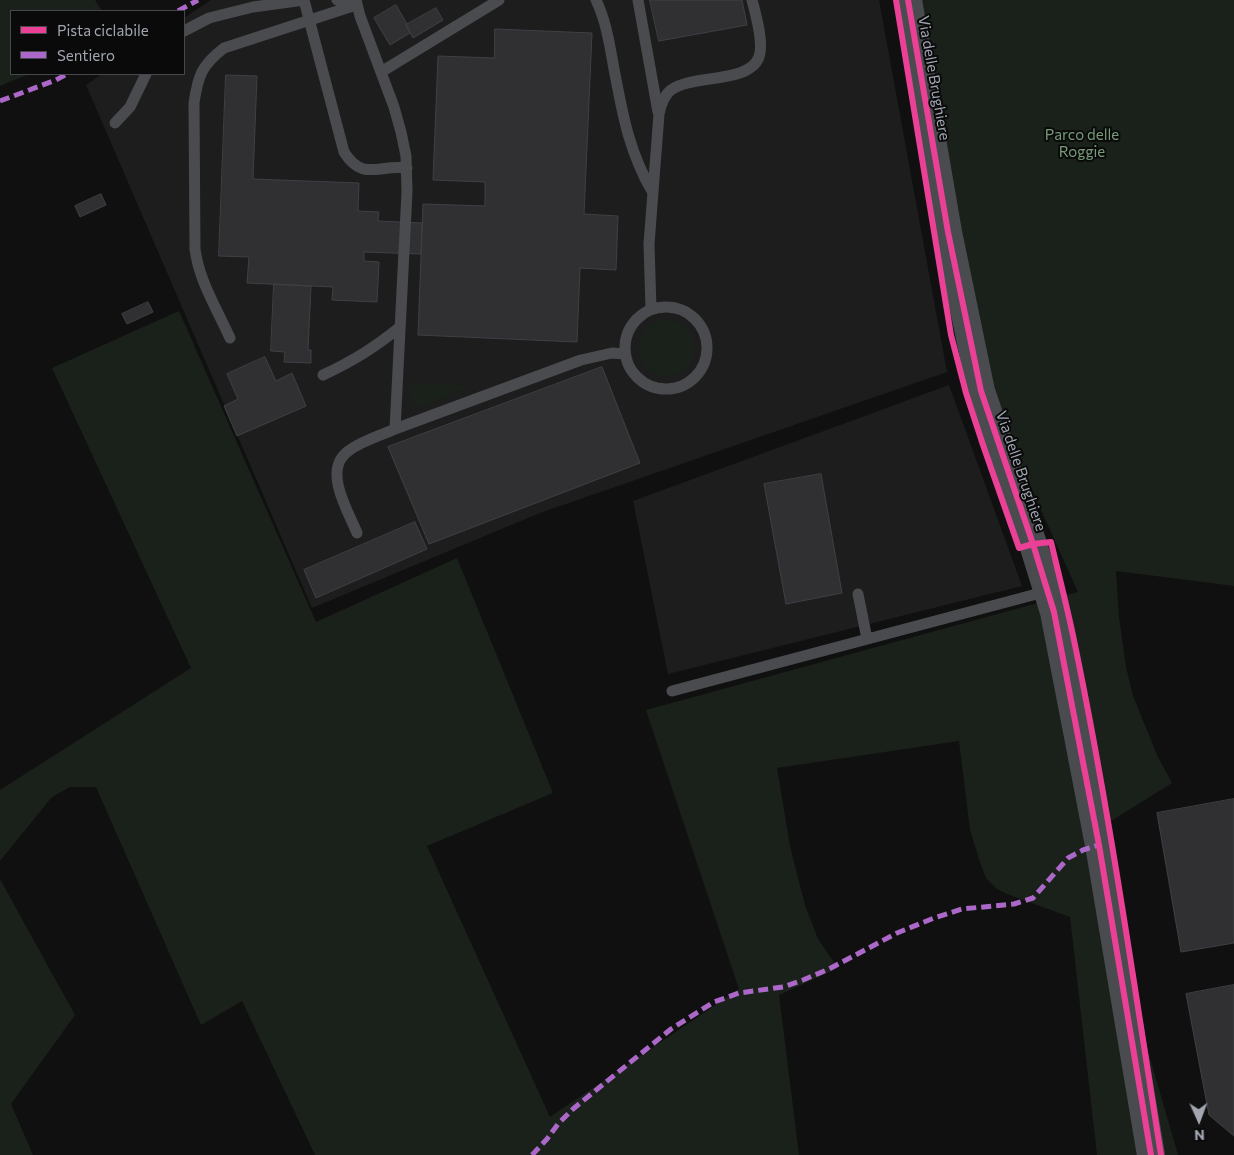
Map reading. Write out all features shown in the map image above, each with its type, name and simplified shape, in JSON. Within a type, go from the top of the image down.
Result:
[{"type":"street","name":"Via delle Brughiere","points":[[908,0],[948,232],[981,391],[1054,612],[1099,845],[1151,1155]]},
{"type":"lane","points":[[185,30],[209,18],[253,7],[304,0],[344,152],[350,162],[358,168],[370,170],[397,167],[407,168]]},
{"type":"lane","points":[[337,0],[356,2]]},
{"type":"lane","points":[[381,72],[499,0]]},
{"type":"lane","points":[[596,0],[603,14],[607,30],[621,105],[632,149],[637,164],[653,193]]},
{"type":"lane","points":[[638,0],[659,114]]},
{"type":"lane","points":[[651,309],[649,244],[659,114],[663,100],[670,90],[680,85],[740,73],[753,66],[759,58],[760,47],[752,0]]},
{"type":"lane","points":[[230,338],[202,278],[196,257],[194,102],[201,72],[210,60],[224,48],[310,21],[356,2]]},
{"type":"lane","points":[[356,2],[401,132],[406,156],[407,192],[395,429]]},
{"type":"lane","points":[[115,123],[130,107],[146,75]]},
{"type":"lane","points":[[664,306],[678,308],[690,314],[700,323],[706,336],[708,349],[706,362],[698,375],[688,384],[676,389],[662,390],[649,386],[637,378],[629,367],[625,354],[625,340],[630,327],[639,317],[651,309],[664,306]]},
{"type":"lane","points":[[323,375],[374,348],[400,327]]},
{"type":"lane","points":[[357,533],[339,489],[337,475],[338,466],[343,456],[356,447],[395,429],[589,358],[612,353],[625,354]]},
{"type":"lane","points":[[672,691],[1048,591]]},
{"type":"lane","points":[[858,594],[867,639]]},
{"type":"shaded area","points":[[211,0],[879,0],[947,372],[540,513],[312,608],[86,85],[101,75],[185,75],[185,17]]},
{"type":"shaded area","points":[[949,385],[1022,586],[668,674],[633,501]]},
{"type":"green space","points":[[0,0],[95,0],[101,10],[10,10],[10,75],[27,75],[0,86]]},
{"type":"green space","name":"Parco delle Roggie","points":[[910,0],[1234,0],[1234,586],[1116,571],[1119,617],[1126,667],[1133,696],[1158,757],[1172,783],[1103,826],[1142,1030],[1178,1155],[1097,1155],[1070,917],[1007,894],[997,889],[986,878],[970,830],[959,741],[777,768],[790,846],[805,905],[818,939],[838,968],[779,995],[799,1155],[315,1155],[242,1001],[201,1025],[96,787],[70,787],[52,797],[0,861],[0,790],[191,668],[52,368],[179,311],[316,622],[457,558],[553,793],[427,846],[550,1117],[739,989],[646,710],[1078,592],[1001,421]]},
{"type":"green space","points":[[661,320],[673,320],[683,324],[691,332],[695,348],[691,364],[683,372],[673,376],[661,376],[651,372],[643,364],[639,354],[639,342],[643,332],[651,324]]},
{"type":"green space","points":[[416,383],[473,386],[426,405],[418,406],[413,404],[408,389],[410,385]]},
{"type":"green space","points":[[0,879],[75,1015],[11,1104],[33,1155],[0,1155]]},
{"type":"building","points":[[650,0],[742,0],[747,25],[659,41]]},
{"type":"building","points":[[396,5],[410,33],[390,45],[374,18]]},
{"type":"building","points":[[436,8],[443,20],[413,38],[406,25]]},
{"type":"building","points":[[495,29],[592,33],[584,214],[618,216],[616,270],[580,268],[577,342],[418,335],[423,204],[485,206],[485,182],[433,180],[438,56],[494,58]]},
{"type":"building","points":[[226,75],[257,76],[253,179],[359,183],[358,211],[379,212],[378,221],[422,223],[421,254],[364,252],[364,261],[379,262],[377,302],[332,300],[333,287],[247,283],[249,257],[219,256]]},
{"type":"building","points":[[101,194],[106,205],[80,217],[75,206]]},
{"type":"building","points":[[274,284],[311,286],[308,350],[311,350],[311,363],[284,362],[285,352],[271,351]]},
{"type":"building","points":[[148,302],[153,312],[127,324],[122,314]]},
{"type":"building","points":[[265,357],[276,381],[292,373],[306,406],[237,436],[224,406],[238,399],[227,374]]},
{"type":"building","points":[[602,367],[640,463],[429,544],[388,447]]},
{"type":"building","points":[[821,474],[842,593],[786,604],[764,484]]},
{"type":"building","points":[[415,522],[427,549],[316,598],[304,570]]},
{"type":"building","points":[[1234,799],[1234,943],[1181,952],[1157,813]]},
{"type":"building","points":[[1234,985],[1234,1136],[1209,1115],[1186,994]]},
{"type":"marked path","points":[[180,10],[198,0]]},
{"type":"marked path","points":[[0,101],[65,75]]},
{"type":"marked path","points":[[532,1155],[573,1109],[671,1029],[714,1002],[739,993],[783,987],[803,980],[829,969],[897,933],[934,918],[962,909],[1014,904],[1033,898],[1068,858],[1083,850],[1099,845]]},
{"type":"cycle path","points":[[896,0],[951,335],[966,393],[1019,548],[1051,542],[1069,619],[1088,708],[1110,836],[1161,1155]]},
{"type":"cycle path","points":[[908,0],[948,232],[981,391],[1054,612],[1099,845],[1151,1155]]}]
